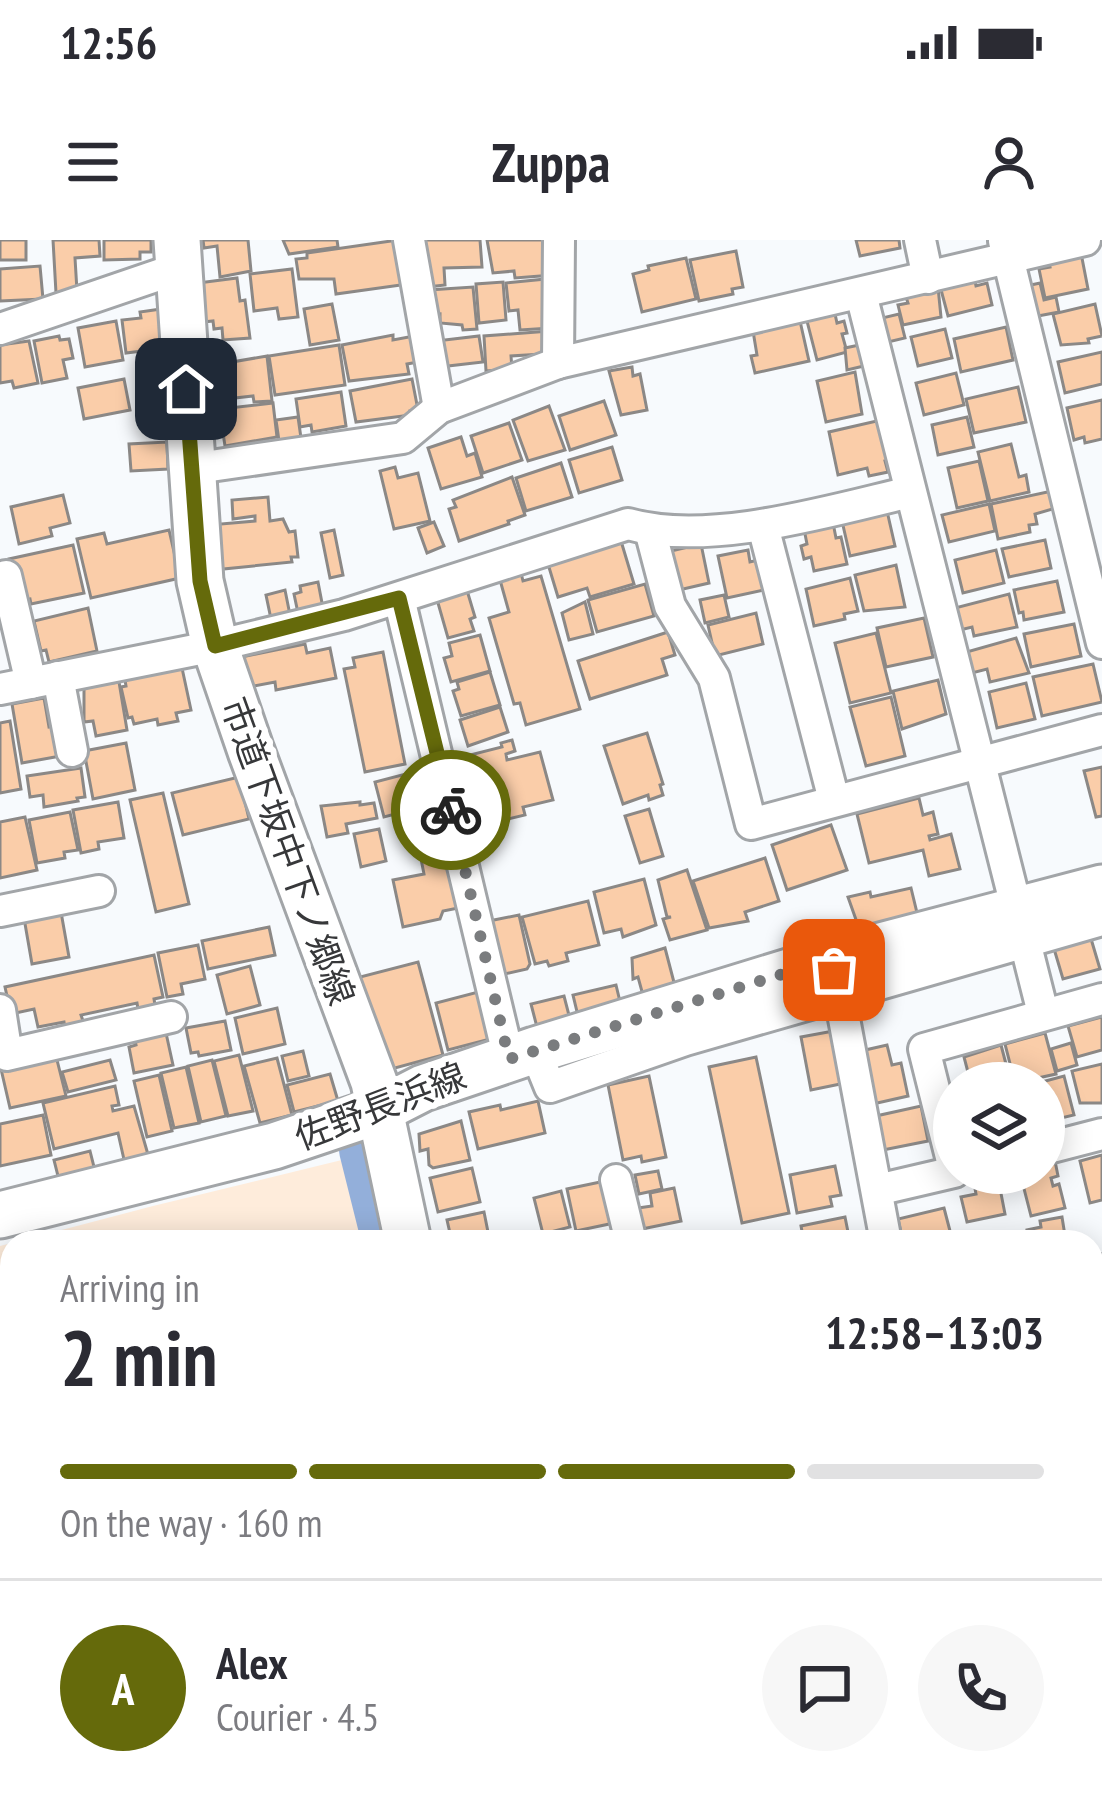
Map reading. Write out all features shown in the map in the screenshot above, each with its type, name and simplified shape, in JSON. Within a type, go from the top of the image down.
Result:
[{"type":"main road","name":"市道下坂中下ノ郷線","points":[[178,254],[200,581],[215,646],[374,1082],[405,1230]]},
{"type":"main road","name":"佐野長浜線","points":[[0,1215],[274,1146],[378,1111],[423,1088],[1021,926],[1102,888]]},
{"type":"street","points":[[409,240],[439,408]]},
{"type":"street","points":[[558,363],[559,240]]},
{"type":"street","points":[[920,240],[928,278]]},
{"type":"street","points":[[190,469],[403,438],[439,408],[558,363],[928,278],[1006,249],[1085,240]]},
{"type":"street","points":[[1006,249],[1102,643]]},
{"type":"street","points":[[0,329],[178,254]]},
{"type":"street","points":[[861,294],[1043,1013]]},
{"type":"street","points":[[0,689],[215,646],[399,598],[628,524],[650,530],[763,526],[910,492]]},
{"type":"street","points":[[763,526],[834,800]]},
{"type":"street","points":[[650,530],[670,606],[714,678],[751,824],[1102,730]]},
{"type":"street","points":[[6,576],[72,751]]},
{"type":"street","points":[[399,598],[532,1061]]},
{"type":"street","points":[[0,911],[99,891]]},
{"type":"street","points":[[1021,926],[1102,920]]},
{"type":"street","points":[[836,977],[884,1230]]},
{"type":"street","points":[[933,1085],[924,1048],[1102,999]]},
{"type":"street","points":[[0,1010],[7,1054],[171,1017]]},
{"type":"street","points":[[1065,1144],[1102,1135]]},
{"type":"street","points":[[877,1190],[933,1176]]},
{"type":"street","points":[[616,1180],[628,1230]]},
{"type":"shaded area","points":[[350,1158],[371,1230],[62,1230]]},
{"type":"building","points":[[0,240],[26,240],[26,260],[0,260]]},
{"type":"building","points":[[53,240],[99,240],[100,256],[75,258],[77,291],[56,293]]},
{"type":"building","points":[[104,240],[151,240],[151,252],[140,252],[140,259],[104,260]]},
{"type":"building","points":[[203,240],[248,240],[251,271],[220,277],[217,246],[204,248]]},
{"type":"building","points":[[283,240],[337,240],[338,247],[289,254]]},
{"type":"building","points":[[398,240],[408,284],[336,294],[334,279],[299,279],[296,259],[307,258],[307,253]]},
{"type":"building","points":[[419,240],[480,240],[482,267],[444,268],[445,285],[427,287]]},
{"type":"building","points":[[487,240],[550,240],[553,275],[515,278],[514,271],[493,273]]},
{"type":"building","points":[[856,240],[899,240],[900,248],[860,256]]},
{"type":"building","points":[[736,251],[743,287],[732,289],[733,294],[699,301],[690,260]]},
{"type":"building","points":[[1081,253],[1088,289],[1045,298],[1039,269],[1050,267],[1048,259]]},
{"type":"building","points":[[686,258],[696,299],[642,312],[633,274]]},
{"type":"building","points":[[40,266],[43,299],[0,301],[0,269]]},
{"type":"building","points":[[292,269],[298,317],[279,319],[277,308],[254,311],[250,274]]},
{"type":"building","points":[[974,277],[976,286],[987,283],[992,305],[948,316],[940,286]]},
{"type":"building","points":[[237,278],[250,338],[223,340],[222,328],[214,329],[213,321],[203,322],[198,283]]},
{"type":"building","points":[[546,279],[551,328],[520,330],[518,310],[509,311],[506,283]]},
{"type":"building","points":[[503,282],[506,320],[479,323],[476,284]]},
{"type":"building","points":[[1040,283],[1044,300],[1056,297],[1059,312],[1038,316],[1031,285]]},
{"type":"building","points":[[473,287],[477,329],[463,330],[462,325],[440,323],[440,314],[430,315],[429,290]]},
{"type":"building","points":[[938,287],[941,317],[903,325],[898,305],[908,303],[905,294]]},
{"type":"building","points":[[332,304],[339,340],[310,345],[304,309]]},
{"type":"building","points":[[1095,304],[1102,336],[1088,339],[1089,343],[1061,345],[1053,314]]},
{"type":"building","points":[[161,309],[166,348],[126,353],[122,320]]},
{"type":"building","points":[[835,314],[837,323],[844,321],[847,352],[817,360],[807,321]]},
{"type":"building","points":[[899,314],[905,338],[888,342],[882,318]]},
{"type":"building","points":[[116,321],[123,360],[85,367],[78,328]]},
{"type":"building","points":[[800,321],[809,361],[755,373],[753,331]]},
{"type":"building","points":[[1006,327],[1013,360],[961,372],[954,339]]},
{"type":"building","points":[[945,329],[952,358],[918,366],[911,337]]},
{"type":"building","points":[[550,331],[543,354],[511,356],[512,369],[486,371],[484,336]]},
{"type":"building","points":[[393,335],[393,340],[414,336],[418,362],[407,364],[409,374],[349,381],[342,345]]},
{"type":"building","points":[[479,336],[483,362],[439,367],[436,341]]},
{"type":"building","points":[[69,339],[73,358],[63,360],[67,378],[42,383],[34,341]]},
{"type":"building","points":[[29,341],[38,383],[14,388],[12,381],[0,383],[0,345]]},
{"type":"building","points":[[864,344],[868,365],[847,370],[845,348]]},
{"type":"building","points":[[339,345],[345,385],[275,395],[269,356]]},
{"type":"building","points":[[1102,352],[1102,384],[1065,393],[1058,362]]},
{"type":"building","points":[[267,356],[272,401],[254,402],[253,396],[217,400],[219,410],[202,412],[197,368]]},
{"type":"building","points":[[632,367],[633,376],[640,374],[647,410],[621,415],[609,371]]},
{"type":"building","points":[[162,370],[169,411],[144,416],[137,374]]},
{"type":"building","points":[[855,372],[862,414],[826,422],[817,381]]},
{"type":"building","points":[[956,373],[964,405],[924,415],[916,383]]},
{"type":"building","points":[[124,379],[130,410],[84,419],[78,388]]},
{"type":"building","points":[[412,379],[418,410],[356,422],[350,391]]},
{"type":"building","points":[[1018,387],[1026,422],[974,433],[966,399]]},
{"type":"building","points":[[341,392],[346,426],[312,432],[311,425],[300,427],[296,399]]},
{"type":"building","points":[[1102,400],[1102,439],[1074,440],[1067,408]]},
{"type":"building","points":[[604,401],[616,435],[570,450],[559,416]]},
{"type":"building","points":[[273,403],[277,437],[225,446],[221,420],[230,418],[229,408]]},
{"type":"building","points":[[549,406],[565,450],[528,461],[513,420]]},
{"type":"building","points":[[298,417],[301,438],[279,441],[276,420]]},
{"type":"building","points":[[967,417],[974,447],[938,455],[932,425]]},
{"type":"building","points":[[881,420],[888,472],[869,476],[867,468],[838,475],[829,432]]},
{"type":"building","points":[[509,423],[522,460],[483,473],[471,436]]},
{"type":"building","points":[[461,437],[467,456],[475,453],[482,477],[441,489],[428,448]]},
{"type":"building","points":[[167,442],[168,469],[131,471],[129,444]]},
{"type":"building","points":[[1011,444],[1019,477],[1026,475],[1029,492],[990,501],[978,452]]},
{"type":"building","points":[[612,447],[622,480],[579,493],[569,460]]},
{"type":"building","points":[[979,461],[988,501],[957,508],[948,468]]},
{"type":"building","points":[[561,463],[572,497],[526,511],[516,478]]},
{"type":"building","points":[[395,467],[398,478],[418,473],[430,521],[394,529],[380,471]]},
{"type":"building","points":[[512,477],[525,515],[459,541],[449,509],[456,507],[453,500]]},
{"type":"building","points":[[1052,491],[1056,508],[1035,514],[1037,524],[1029,525],[1030,532],[998,539],[991,504]]},
{"type":"building","points":[[63,495],[70,523],[50,528],[52,536],[19,544],[11,507]]},
{"type":"building","points":[[268,497],[270,521],[283,519],[289,532],[295,531],[298,557],[291,557],[292,562],[213,570],[209,525],[255,521],[255,516],[233,519],[232,500]]},
{"type":"building","points":[[989,504],[995,531],[949,542],[942,515]]},
{"type":"building","points":[[887,511],[895,546],[850,556],[842,521]]},
{"type":"building","points":[[434,522],[444,546],[427,553],[418,528]]},
{"type":"building","points":[[833,523],[847,564],[814,571],[811,557],[804,559],[804,529]]},
{"type":"building","points":[[169,530],[180,578],[91,598],[77,539],[104,533],[107,544]]},
{"type":"building","points":[[334,530],[343,575],[330,578],[321,533]]},
{"type":"building","points":[[1045,540],[1051,568],[1009,577],[1002,549]]},
{"type":"building","points":[[621,541],[634,584],[590,597],[587,588],[558,597],[548,564]]},
{"type":"building","points":[[701,544],[709,583],[679,590],[671,551]]},
{"type":"building","points":[[73,545],[84,593],[31,604],[30,599],[22,600],[9,559]]},
{"type":"building","points":[[748,550],[750,562],[758,560],[764,590],[727,598],[718,556]]},
{"type":"building","points":[[996,550],[1004,583],[963,593],[955,560]]},
{"type":"building","points":[[896,565],[905,607],[864,611],[855,575]]},
{"type":"building","points":[[521,573],[523,581],[541,576],[580,709],[526,725],[520,703],[514,704],[489,618],[509,612],[500,580]]},
{"type":"building","points":[[850,578],[858,611],[814,626],[806,589]]},
{"type":"building","points":[[1057,581],[1064,612],[1024,620],[1014,590]]},
{"type":"building","points":[[318,582],[323,608],[298,613],[294,594],[301,592],[300,586]]},
{"type":"building","points":[[645,584],[654,616],[597,632],[588,600]]},
{"type":"building","points":[[466,587],[474,631],[448,638],[436,596]]},
{"type":"building","points":[[285,590],[290,615],[271,619],[266,595]]},
{"type":"building","points":[[1009,594],[1017,627],[974,636],[972,627],[956,631],[951,609]]},
{"type":"building","points":[[724,595],[729,617],[705,623],[700,600]]},
{"type":"building","points":[[585,602],[593,634],[569,640],[562,613]]},
{"type":"building","points":[[88,608],[97,651],[49,662],[46,650],[41,651],[34,621]]},
{"type":"building","points":[[756,613],[763,644],[715,656],[708,625]]},
{"type":"building","points":[[924,618],[933,657],[886,667],[877,628]]},
{"type":"building","points":[[1074,624],[1081,656],[1031,667],[1024,634]]},
{"type":"building","points":[[668,632],[675,655],[662,659],[667,675],[590,699],[578,661]]},
{"type":"building","points":[[876,633],[891,693],[850,703],[835,643]]},
{"type":"building","points":[[480,635],[490,671],[451,682],[444,658],[452,656],[449,643]]},
{"type":"building","points":[[1016,638],[1029,673],[990,682],[987,669],[968,674],[963,653]]},
{"type":"building","points":[[305,644],[307,653],[330,648],[336,678],[276,690],[275,682],[243,688],[237,658]]},
{"type":"building","points":[[383,652],[405,764],[365,772],[344,669],[355,667],[353,658]]},
{"type":"building","points":[[1093,664],[1102,702],[1042,716],[1033,677]]},
{"type":"building","points":[[182,668],[191,710],[176,713],[178,721],[134,724],[128,718],[121,687],[126,686],[125,680]]},
{"type":"building","points":[[490,672],[500,705],[461,716],[453,691],[459,689],[457,682]]},
{"type":"building","points":[[938,680],[946,714],[902,729],[893,691]]},
{"type":"building","points":[[119,682],[127,730],[96,736],[93,721],[84,722],[84,687]]},
{"type":"building","points":[[1026,683],[1035,719],[997,728],[989,692]]},
{"type":"building","points":[[891,697],[905,756],[866,766],[850,707]]},
{"type":"building","points":[[44,698],[49,727],[61,725],[66,755],[22,763],[12,704]]},
{"type":"building","points":[[500,707],[508,732],[468,746],[460,720]]},
{"type":"building","points":[[10,721],[21,789],[0,793],[0,723]]},
{"type":"building","points":[[647,733],[663,795],[623,804],[604,746]]},
{"type":"building","points":[[512,740],[515,751],[506,754],[507,760],[540,752],[553,800],[523,807],[525,815],[500,821],[491,805],[467,811],[454,759]]},
{"type":"building","points":[[126,743],[135,790],[93,799],[84,751]]},
{"type":"building","points":[[1102,767],[1102,816],[1096,817],[1084,771]]},
{"type":"building","points":[[81,768],[85,797],[78,801],[44,807],[43,795],[30,797],[27,776]]},
{"type":"building","points":[[421,770],[430,805],[384,817],[375,782]]},
{"type":"building","points":[[239,777],[249,819],[183,835],[172,793]]},
{"type":"building","points":[[163,793],[189,904],[156,912],[130,800]]},
{"type":"building","points":[[919,798],[923,815],[933,812],[938,834],[929,836],[930,840],[951,834],[960,869],[929,876],[923,850],[869,863],[857,814]]},
{"type":"building","points":[[118,802],[124,838],[98,842],[99,849],[81,853],[73,810]]},
{"type":"building","points":[[374,803],[377,818],[346,824],[348,833],[327,837],[321,806]]},
{"type":"building","points":[[649,809],[663,856],[640,863],[625,816]]},
{"type":"building","points":[[70,812],[78,850],[64,852],[65,858],[37,863],[29,820]]},
{"type":"building","points":[[25,817],[37,870],[0,878],[0,822]]},
{"type":"building","points":[[831,825],[847,870],[787,890],[772,845]]},
{"type":"building","points":[[452,828],[468,906],[443,911],[440,919],[403,927],[393,880],[424,874],[420,854],[436,851],[433,832]]},
{"type":"building","points":[[379,829],[386,861],[361,867],[354,834]]},
{"type":"building","points":[[765,858],[779,901],[745,912],[748,921],[709,928],[693,881]]},
{"type":"building","points":[[687,870],[707,930],[670,940],[663,919],[671,917],[667,917],[658,880]]},
{"type":"building","points":[[644,879],[656,925],[623,937],[621,929],[604,933],[594,892]]},
{"type":"building","points":[[911,888],[918,917],[860,931],[848,897]]},
{"type":"building","points":[[588,901],[599,945],[566,953],[568,961],[535,964],[522,917]]},
{"type":"building","points":[[61,912],[69,957],[32,964],[24,918]]},
{"type":"building","points":[[519,915],[530,964],[527,969],[500,975],[489,921]]},
{"type":"building","points":[[269,927],[275,955],[208,969],[202,941]]},
{"type":"building","points":[[1089,932],[1100,969],[1063,979],[1052,942]]},
{"type":"building","points":[[198,945],[205,979],[181,984],[183,994],[167,997],[158,953]]},
{"type":"building","points":[[665,948],[676,990],[644,999],[638,977],[633,979],[632,958]]},
{"type":"building","points":[[154,955],[163,997],[154,999],[155,1005],[138,1009],[137,1003],[81,1015],[84,1024],[65,1028],[64,1022],[38,1027],[34,1009],[11,1014],[5,987]]},
{"type":"building","points":[[418,962],[443,1055],[384,1071],[360,977]]},
{"type":"building","points":[[250,966],[260,1005],[227,1014],[217,975]]},
{"type":"building","points":[[616,985],[622,1010],[579,1020],[573,995]]},
{"type":"building","points":[[482,991],[494,1038],[448,1050],[436,1003]]},
{"type":"building","points":[[564,996],[571,1023],[538,1031],[531,1004]]},
{"type":"building","points":[[277,1008],[285,1044],[243,1054],[235,1018]]},
{"type":"building","points":[[1102,1017],[1102,1050],[1077,1057],[1068,1026]]},
{"type":"building","points":[[225,1021],[231,1050],[191,1053],[186,1028]]},
{"type":"building","points":[[839,1030],[850,1082],[811,1090],[801,1037]]},
{"type":"building","points":[[166,1033],[173,1065],[134,1073],[129,1047],[136,1045],[135,1040]]},
{"type":"building","points":[[1045,1033],[1053,1062],[1010,1062],[1005,1044]]},
{"type":"building","points":[[1071,1043],[1077,1065],[1065,1069],[1065,1062],[1055,1062],[1051,1049]]},
{"type":"building","points":[[887,1045],[892,1065],[901,1063],[908,1096],[873,1104],[861,1051]]},
{"type":"building","points":[[1001,1045],[1005,1062],[965,1062],[964,1057]]},
{"type":"building","points":[[303,1051],[309,1076],[288,1081],[282,1056]]},
{"type":"building","points":[[239,1055],[253,1111],[228,1116],[214,1061]]},
{"type":"building","points":[[56,1056],[66,1096],[10,1108],[1,1069]]},
{"type":"building","points":[[756,1057],[789,1213],[742,1223],[709,1067]]},
{"type":"building","points":[[277,1058],[292,1115],[260,1123],[244,1066]]},
{"type":"building","points":[[110,1060],[116,1080],[68,1092],[62,1072]]},
{"type":"building","points":[[212,1060],[226,1116],[201,1122],[188,1066]]},
{"type":"building","points":[[1102,1064],[1102,1103],[1080,1103],[1072,1071]]},
{"type":"building","points":[[186,1067],[199,1123],[174,1128],[161,1073]]},
{"type":"building","points":[[330,1074],[338,1101],[294,1112],[287,1085]]},
{"type":"building","points":[[159,1075],[172,1131],[147,1137],[134,1081]]},
{"type":"building","points":[[649,1076],[666,1157],[623,1160],[608,1085]]},
{"type":"building","points":[[1065,1080],[1074,1115],[1065,1117]]},
{"type":"building","points":[[115,1086],[119,1105],[112,1106],[113,1111],[134,1106],[149,1158],[125,1164],[118,1133],[54,1149],[43,1103]]},
{"type":"building","points":[[538,1101],[545,1133],[478,1149],[469,1112]]},
{"type":"building","points":[[921,1106],[928,1141],[883,1150],[876,1116]]},
{"type":"building","points":[[43,1115],[51,1155],[0,1166],[0,1124]]},
{"type":"building","points":[[461,1121],[470,1160],[433,1168],[428,1149],[420,1151],[419,1134]]},
{"type":"building","points":[[90,1151],[95,1171],[59,1180],[54,1160]]},
{"type":"building","points":[[1102,1155],[1102,1200],[1090,1203],[1080,1161]]},
{"type":"building","points":[[835,1166],[841,1195],[830,1197],[832,1206],[797,1213],[790,1175]]},
{"type":"building","points":[[472,1168],[480,1202],[438,1212],[430,1178]]},
{"type":"building","points":[[658,1171],[662,1189],[639,1194],[635,1175]]},
{"type":"building","points":[[605,1181],[614,1223],[576,1230],[567,1189]]},
{"type":"building","points":[[674,1188],[681,1221],[642,1229],[638,1208],[652,1206],[650,1193]]},
{"type":"building","points":[[561,1191],[570,1227],[542,1230],[534,1198]]},
{"type":"building","points":[[1001,1194],[1005,1214],[967,1222],[961,1197]]},
{"type":"building","points":[[1025,1194],[1062,1194],[1065,1208],[1031,1216]]},
{"type":"building","points":[[944,1208],[950,1230],[900,1230],[898,1219]]},
{"type":"building","points":[[484,1212],[488,1230],[449,1230],[447,1220]]},
{"type":"building","points":[[845,1217],[848,1230],[802,1230],[801,1226]]},
{"type":"building","points":[[1062,1217],[1064,1230],[1027,1230],[1041,1227],[1040,1221]]},
{"type":"waterway","points":[[363,1150],[383,1230]]},
{"type":"way so far","points":[[451,810],[509,1059],[831,959],[834,970]]},
{"type":"route","points":[[186,389],[200,581],[215,646],[399,598],[451,810]]}]
